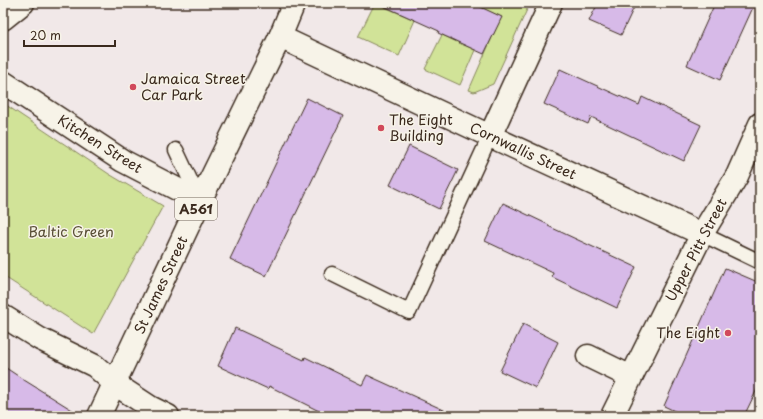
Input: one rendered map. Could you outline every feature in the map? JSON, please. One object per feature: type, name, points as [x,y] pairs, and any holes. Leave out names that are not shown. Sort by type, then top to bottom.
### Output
[{"type":"street","points":[[3,19],[23,3]]},
{"type":"street","name":"St James Street","points":[[99,416],[200,201],[280,37],[294,3]]},
{"type":"street","points":[[490,136],[551,3]]},
{"type":"street","name":"Cornwallis Street","points":[[280,37],[702,234]]},
{"type":"street","name":"Kitchen Street","points":[[3,82],[123,161],[200,201]]},
{"type":"street","name":"Upper Pitt Street","points":[[612,416],[702,234],[737,176],[760,124]]},
{"type":"street","points":[[3,316],[40,339],[95,366],[115,384],[150,407],[168,416]]},
{"type":"street","points":[[588,356],[632,377]]},
{"type":"lane","points":[[332,274],[409,312],[490,136]]},
{"type":"lane","points":[[176,150],[200,201]]},
{"type":"lane","points":[[702,234],[760,262]]},
{"type":"green space","points":[[375,3],[415,20],[399,56],[358,37]]},
{"type":"green space","points":[[472,3],[530,3],[493,84],[474,92],[469,90],[501,17]]},
{"type":"green space","points":[[442,35],[475,50],[460,85],[425,69]]},
{"type":"green space","name":"Baltic Green","points":[[3,103],[109,174],[163,206],[93,334],[3,276]]},
{"type":"building","points":[[377,3],[472,3],[502,17],[484,54],[438,33],[439,31]]},
{"type":"building","points":[[598,3],[636,3],[621,35],[589,21]]},
{"type":"building","points":[[715,3],[755,3],[720,80],[687,65]]},
{"type":"building","points":[[560,69],[639,105],[642,97],[701,125],[684,161],[591,117],[588,124],[544,104]]},
{"type":"building","points":[[307,98],[343,116],[266,276],[230,259]]},
{"type":"building","points":[[409,146],[458,170],[439,209],[390,185]]},
{"type":"building","points":[[503,203],[549,225],[548,226],[636,267],[617,308],[552,277],[553,273],[485,241]]},
{"type":"building","name":"The Eight","points":[[725,268],[760,283],[760,383],[744,416],[685,416],[664,406]]},
{"type":"building","points":[[523,324],[558,342],[536,388],[500,371]]},
{"type":"building","points":[[235,328],[304,360],[305,357],[362,385],[367,375],[457,416],[329,416],[269,386],[268,389],[218,366]]},
{"type":"building","points":[[3,366],[24,380],[82,416],[3,416]]},
{"type":"place","name":"Jamaica Street Car Park","points":[[133,87]]},
{"type":"place","name":"The Eight Building","points":[[381,128]]},
{"type":"place","name":"The Eight","points":[[728,333]]}]
